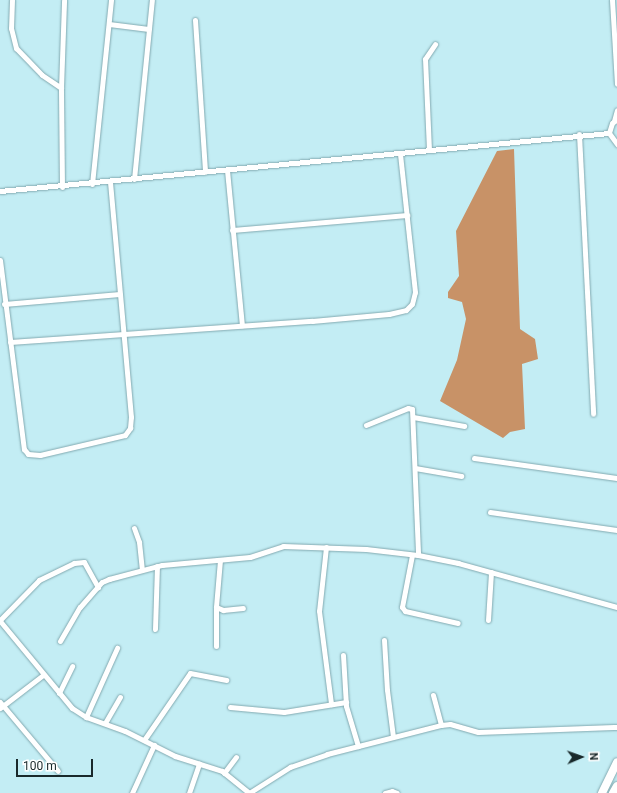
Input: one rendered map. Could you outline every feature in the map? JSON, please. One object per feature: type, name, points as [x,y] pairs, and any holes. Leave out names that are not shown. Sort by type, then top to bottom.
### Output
[{"type":"main road","points":[[602,793],[617,762]]},
{"type":"main road","points":[[614,793],[617,786]]},
{"type":"street","points":[[12,0],[11,28],[16,48],[42,75],[61,88]]},
{"type":"street","points":[[62,187],[61,88],[64,0]]},
{"type":"street","points":[[92,184],[111,0]]},
{"type":"street","points":[[134,179],[152,0]]},
{"type":"street","points":[[612,0],[617,84]]},
{"type":"street","points":[[195,20],[205,172]]},
{"type":"street","points":[[109,24],[149,29]]},
{"type":"street","points":[[429,150],[425,59],[435,44]]},
{"type":"street","points":[[609,133],[616,120],[617,110]]},
{"type":"street","points":[[0,191],[62,187],[400,154],[579,134],[609,133]]},
{"type":"street","points":[[609,133],[617,144]]},
{"type":"street","points":[[579,134],[593,414]]},
{"type":"street","points":[[10,342],[389,314],[406,310],[412,304],[415,292],[400,154]]},
{"type":"street","points":[[226,170],[242,325]]},
{"type":"street","points":[[0,260],[4,304],[24,449],[34,456],[125,435],[130,428],[131,417],[110,182]]},
{"type":"street","points":[[232,230],[407,215]]},
{"type":"street","points":[[4,304],[120,294]]},
{"type":"street","points":[[366,425],[408,408],[412,409],[414,417],[415,555],[402,607],[405,611],[458,622]]},
{"type":"street","points":[[414,417],[464,426]]},
{"type":"street","points":[[474,458],[617,478]]},
{"type":"street","points":[[415,468],[460,476]]},
{"type":"street","points":[[490,512],[617,530]]},
{"type":"street","points":[[134,528],[139,542],[142,570]]},
{"type":"street","points":[[60,641],[80,607],[98,587],[109,579],[157,566],[250,557],[283,546],[326,547],[415,555],[491,572],[617,607]]},
{"type":"street","points":[[326,547],[319,611],[330,704]]},
{"type":"street","points":[[216,646],[216,607],[220,560]]},
{"type":"street","points":[[98,587],[84,562],[74,563],[39,580],[0,621],[43,675],[72,708],[86,717],[105,723],[199,764],[224,773],[249,793],[290,767],[358,746],[450,724],[478,732],[617,727]]},
{"type":"street","points":[[155,629],[157,566]]},
{"type":"street","points":[[488,620],[491,572]]},
{"type":"street","points":[[216,607],[223,610],[243,608]]},
{"type":"street","points":[[384,640],[387,690],[393,737]]},
{"type":"street","points":[[86,717],[117,648]]},
{"type":"street","points":[[343,655],[346,702],[358,746]]},
{"type":"street","points":[[59,693],[72,666]]},
{"type":"street","points":[[144,740],[190,673],[226,680]]},
{"type":"street","points":[[43,675],[1,705],[58,771]]},
{"type":"street","points":[[432,694],[442,726]]},
{"type":"street","points":[[105,723],[120,697]]},
{"type":"street","points":[[230,707],[284,712],[346,702]]},
{"type":"street","points":[[132,793],[154,745]]},
{"type":"street","points":[[224,773],[236,757]]},
{"type":"street","points":[[190,793],[199,764]]},
{"type":"street","points":[[385,793],[392,791],[397,793]]},
{"type":"shaded area","points":[[514,149],[520,329],[535,339],[538,359],[522,364],[525,429],[510,432],[503,438],[440,401],[457,360],[466,319],[462,302],[448,298],[448,292],[459,276],[456,231],[497,151]]}]
